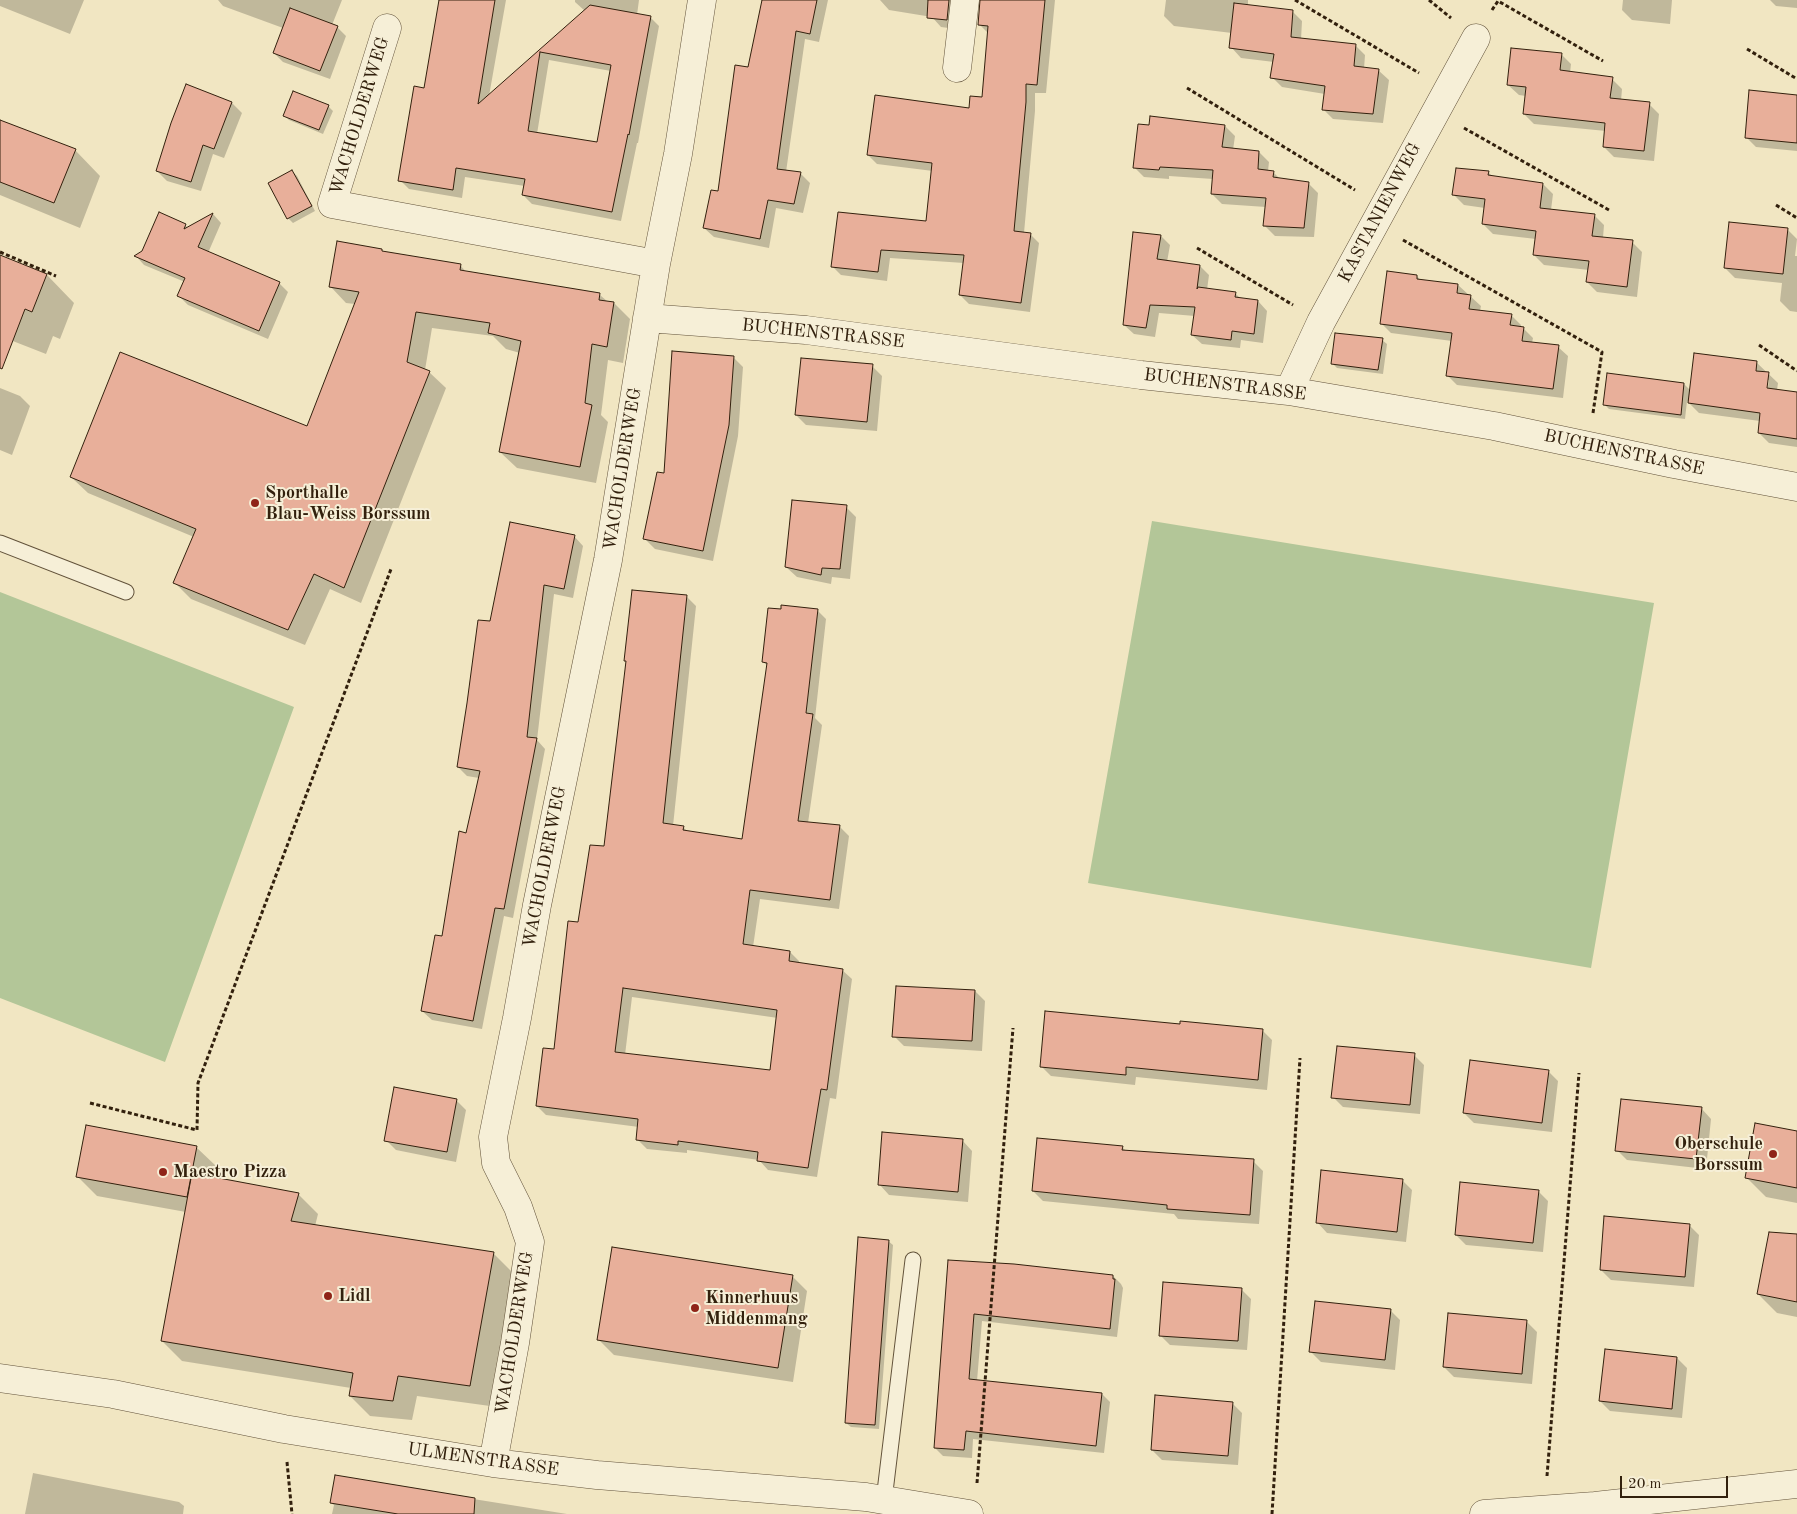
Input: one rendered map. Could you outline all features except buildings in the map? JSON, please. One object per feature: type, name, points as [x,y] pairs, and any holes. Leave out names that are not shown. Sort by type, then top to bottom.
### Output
[{"type":"street","name":"WACHOLDERWEG","points":[[492,1463],[515,1343],[530,1242],[518,1207],[496,1163],[493,1137],[539,896],[608,560],[656,264],[678,154],[702,0]]},
{"type":"street","points":[[957,68],[965,0]]},
{"type":"street","name":"WACHOLDERWEG","points":[[387,28],[332,204],[656,264]]},
{"type":"street","name":"KASTANIENWEG","points":[[1289,391],[1322,322],[1476,38]]},
{"type":"street","name":"BUCHENSTRASSE","points":[[647,318],[806,330],[1141,375],[1289,391],[1494,426],[1674,464],[1797,487]]},
{"type":"street","name":"ULMENSTRASSE","points":[[0,1378],[113,1394],[284,1429],[492,1463],[969,1514]]},
{"type":"street","points":[[1484,1514],[1595,1506],[1797,1484]]},
{"type":"lane","points":[[0,543],[126,592]]},
{"type":"lane","points":[[871,1504],[913,1260]]},
{"type":"path","points":[[1295,0],[1441,101],[1609,210]]},
{"type":"path","points":[[1476,38],[1498,1],[1603,61]]},
{"type":"path","points":[[1746,49],[1797,79]]},
{"type":"path","points":[[1188,88],[1379,216],[1602,352],[1588,446]]},
{"type":"path","points":[[1776,205],[1797,218]]},
{"type":"path","points":[[1197,248],[1322,322]]},
{"type":"path","points":[[0,252],[56,276]]},
{"type":"path","points":[[1759,345],[1797,371]]},
{"type":"path","points":[[90,1103],[197,1130],[198,1083],[392,569]]},
{"type":"path","points":[[976,1484],[1013,1028]]},
{"type":"path","points":[[1272,1514],[1300,1058]]},
{"type":"path","points":[[1532,1512],[1579,1073]]},
{"type":"path","points":[[284,1429],[292,1514]]},
{"type":"green space","points":[[1152,521],[1654,603],[1591,968],[1088,883]]},
{"type":"green space","points":[[0,592],[294,707],[165,1062],[0,998]]},
{"type":"place","name":"Sporthalle Blau-Weiss Borssum","points":[[255,503]]},
{"type":"place","name":"Oberschule Borssum","points":[[1773,1154]]},
{"type":"place","name":"Maestro Pizza","points":[[163,1172]]},
{"type":"place","name":"Lidl","points":[[328,1296]]},
{"type":"place","name":"Kinnerhuus Middenmang","points":[[695,1308]]}]
